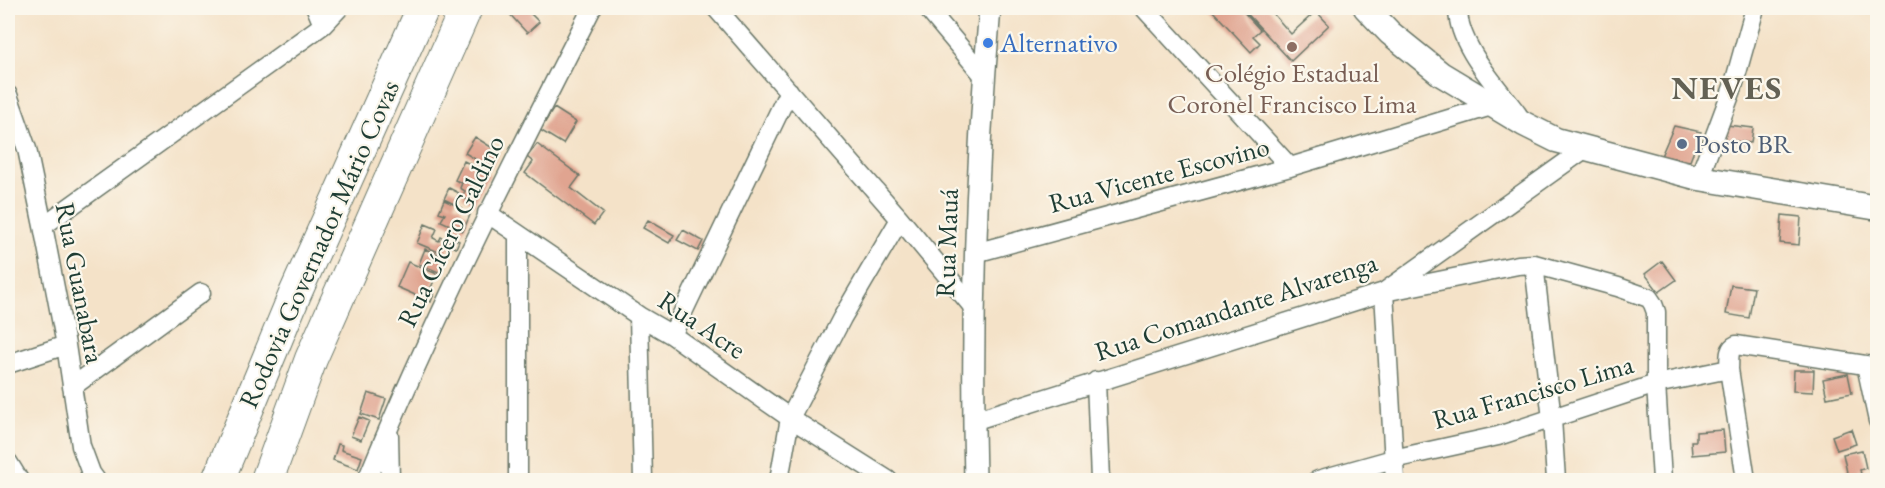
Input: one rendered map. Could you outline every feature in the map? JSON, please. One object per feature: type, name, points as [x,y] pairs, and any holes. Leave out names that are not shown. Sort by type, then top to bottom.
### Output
[{"type":"highway","name":"Rodovia Governador Mário Covas","points":[[218,480],[295,294],[423,8]]},
{"type":"highway","name":"Rodovia Governador Mário Covas","points":[[267,480],[311,359],[466,8]]},
{"type":"main road","points":[[1366,8],[1390,33],[1441,74],[1556,141],[1699,178],[1878,208]]},
{"type":"street","points":[[316,8],[322,25]]},
{"type":"street","points":[[43,226],[322,25],[339,8]]},
{"type":"street","name":"Rua Cícero Galdino","points":[[367,480],[388,427],[487,213],[592,8]]},
{"type":"street","points":[[716,8],[900,219],[973,307]]},
{"type":"street","points":[[927,8],[984,76]]},
{"type":"street","name":"Rua Mauá","points":[[975,480],[973,307],[984,76],[990,8]]},
{"type":"street","points":[[1144,8],[1290,167]]},
{"type":"street","points":[[1458,8],[1457,17],[1471,51],[1524,124]]},
{"type":"street","points":[[1699,178],[1733,87],[1755,8]]},
{"type":"street","points":[[672,335],[789,91]]},
{"type":"street","name":"Rua Guanabara","points":[[8,95],[27,149],[66,345],[81,446],[96,480]]},
{"type":"street","name":"Rua Vicente Escovino","points":[[975,253],[1290,167],[1495,105]]},
{"type":"street","name":"Rua Comandante Alvarenga","points":[[973,421],[1384,292],[1586,148]]},
{"type":"street","name":"Rua Acre","points":[[487,213],[639,316],[672,335],[790,418],[888,480]]},
{"type":"street","points":[[779,480],[790,418],[842,318],[900,219]]},
{"type":"street","points":[[518,236],[518,480]]},
{"type":"street","points":[[1534,264],[1552,419],[1556,480]]},
{"type":"street","points":[[1395,480],[1384,292],[1518,265],[1534,264],[1618,287],[1649,298],[1653,304],[1656,312],[1656,384],[1662,480]]},
{"type":"street","points":[[72,387],[201,293]]},
{"type":"street","points":[[639,316],[643,480]]},
{"type":"street","points":[[8,364],[66,345]]},
{"type":"street","points":[[1746,480],[1729,369],[1730,351],[1736,345],[1872,366],[1878,421]]},
{"type":"street","name":"Rua Francisco Lima","points":[[1318,480],[1393,459],[1498,436],[1656,384],[1729,369]]},
{"type":"street","points":[[1096,381],[1100,480]]},
{"type":"street","points":[[388,427],[390,480]]},
{"type":"street","points":[[8,462],[19,480]]},
{"type":"building","points":[[538,8],[531,14],[539,22],[527,33],[505,9]]},
{"type":"building","name":"Colégio Estadual Coronel Francisco Lima","points":[[1210,8],[1240,8],[1260,30],[1253,36],[1260,43],[1251,52]]},
{"type":"building","name":"Colégio Estadual Coronel Francisco Lima","points":[[1242,8],[1268,8],[1291,34],[1316,11],[1329,25],[1291,61]]},
{"type":"building","points":[[554,108],[576,122],[563,144],[540,130]]},
{"type":"building","points":[[1726,125],[1753,128],[1751,143],[1724,140]]},
{"type":"building","name":"Posto BR","points":[[1674,126],[1701,132],[1690,161],[1661,156]]},
{"type":"building","points":[[475,137],[499,152],[490,168],[465,153]]},
{"type":"building","points":[[537,144],[580,176],[571,188],[603,213],[594,225],[525,173],[533,162],[527,157]]},
{"type":"building","points":[[464,161],[490,174],[474,205],[462,197],[465,191],[460,188],[462,183],[455,180]]},
{"type":"building","points":[[449,188],[459,193],[454,204],[444,199]]},
{"type":"building","points":[[444,200],[462,208],[460,211],[470,215],[463,231],[441,221],[445,214],[439,212]]},
{"type":"building","points":[[1782,215],[1801,217],[1799,245],[1780,243]]},
{"type":"building","points":[[648,220],[674,235],[669,243],[643,228]]},
{"type":"building","points":[[425,224],[437,229],[433,238],[439,241],[441,237],[451,242],[452,238],[459,241],[456,248],[450,246],[446,255],[417,243]]},
{"type":"building","points":[[683,230],[703,241],[698,251],[677,240]]},
{"type":"building","points":[[425,249],[447,258],[441,273],[419,264]]},
{"type":"building","points":[[1662,261],[1676,280],[1659,292],[1645,274]]},
{"type":"building","points":[[408,262],[437,274],[429,292],[434,294],[431,302],[397,287]]},
{"type":"building","points":[[1731,285],[1754,288],[1749,318],[1726,314]]},
{"type":"building","points":[[1794,370],[1814,370],[1813,392],[1793,391]]},
{"type":"building","points":[[1848,374],[1852,393],[1827,398],[1823,379]]},
{"type":"building","points":[[368,393],[386,399],[379,420],[361,414]]},
{"type":"building","points":[[359,417],[369,421],[361,440],[351,436]]},
{"type":"building","points":[[1851,429],[1856,444],[1837,450],[1832,436]]},
{"type":"building","points":[[1723,430],[1725,452],[1692,455],[1691,441],[1696,441],[1696,432]]},
{"type":"building","points":[[338,444],[342,445],[341,450],[362,457],[358,469],[333,460]]},
{"type":"building","points":[[1862,450],[1866,468],[1860,470],[1861,474],[1848,477],[1843,454]]},
{"type":"place","name":"Alternativo","points":[[988,43]]},
{"type":"place","name":"Colégio Estadual Coronel Francisco Lima","points":[[1292,47]]},
{"type":"place","name":"Posto BR","points":[[1682,144]]},
{"type":"district","name":"NEVES","points":[[1727,87]]}]
